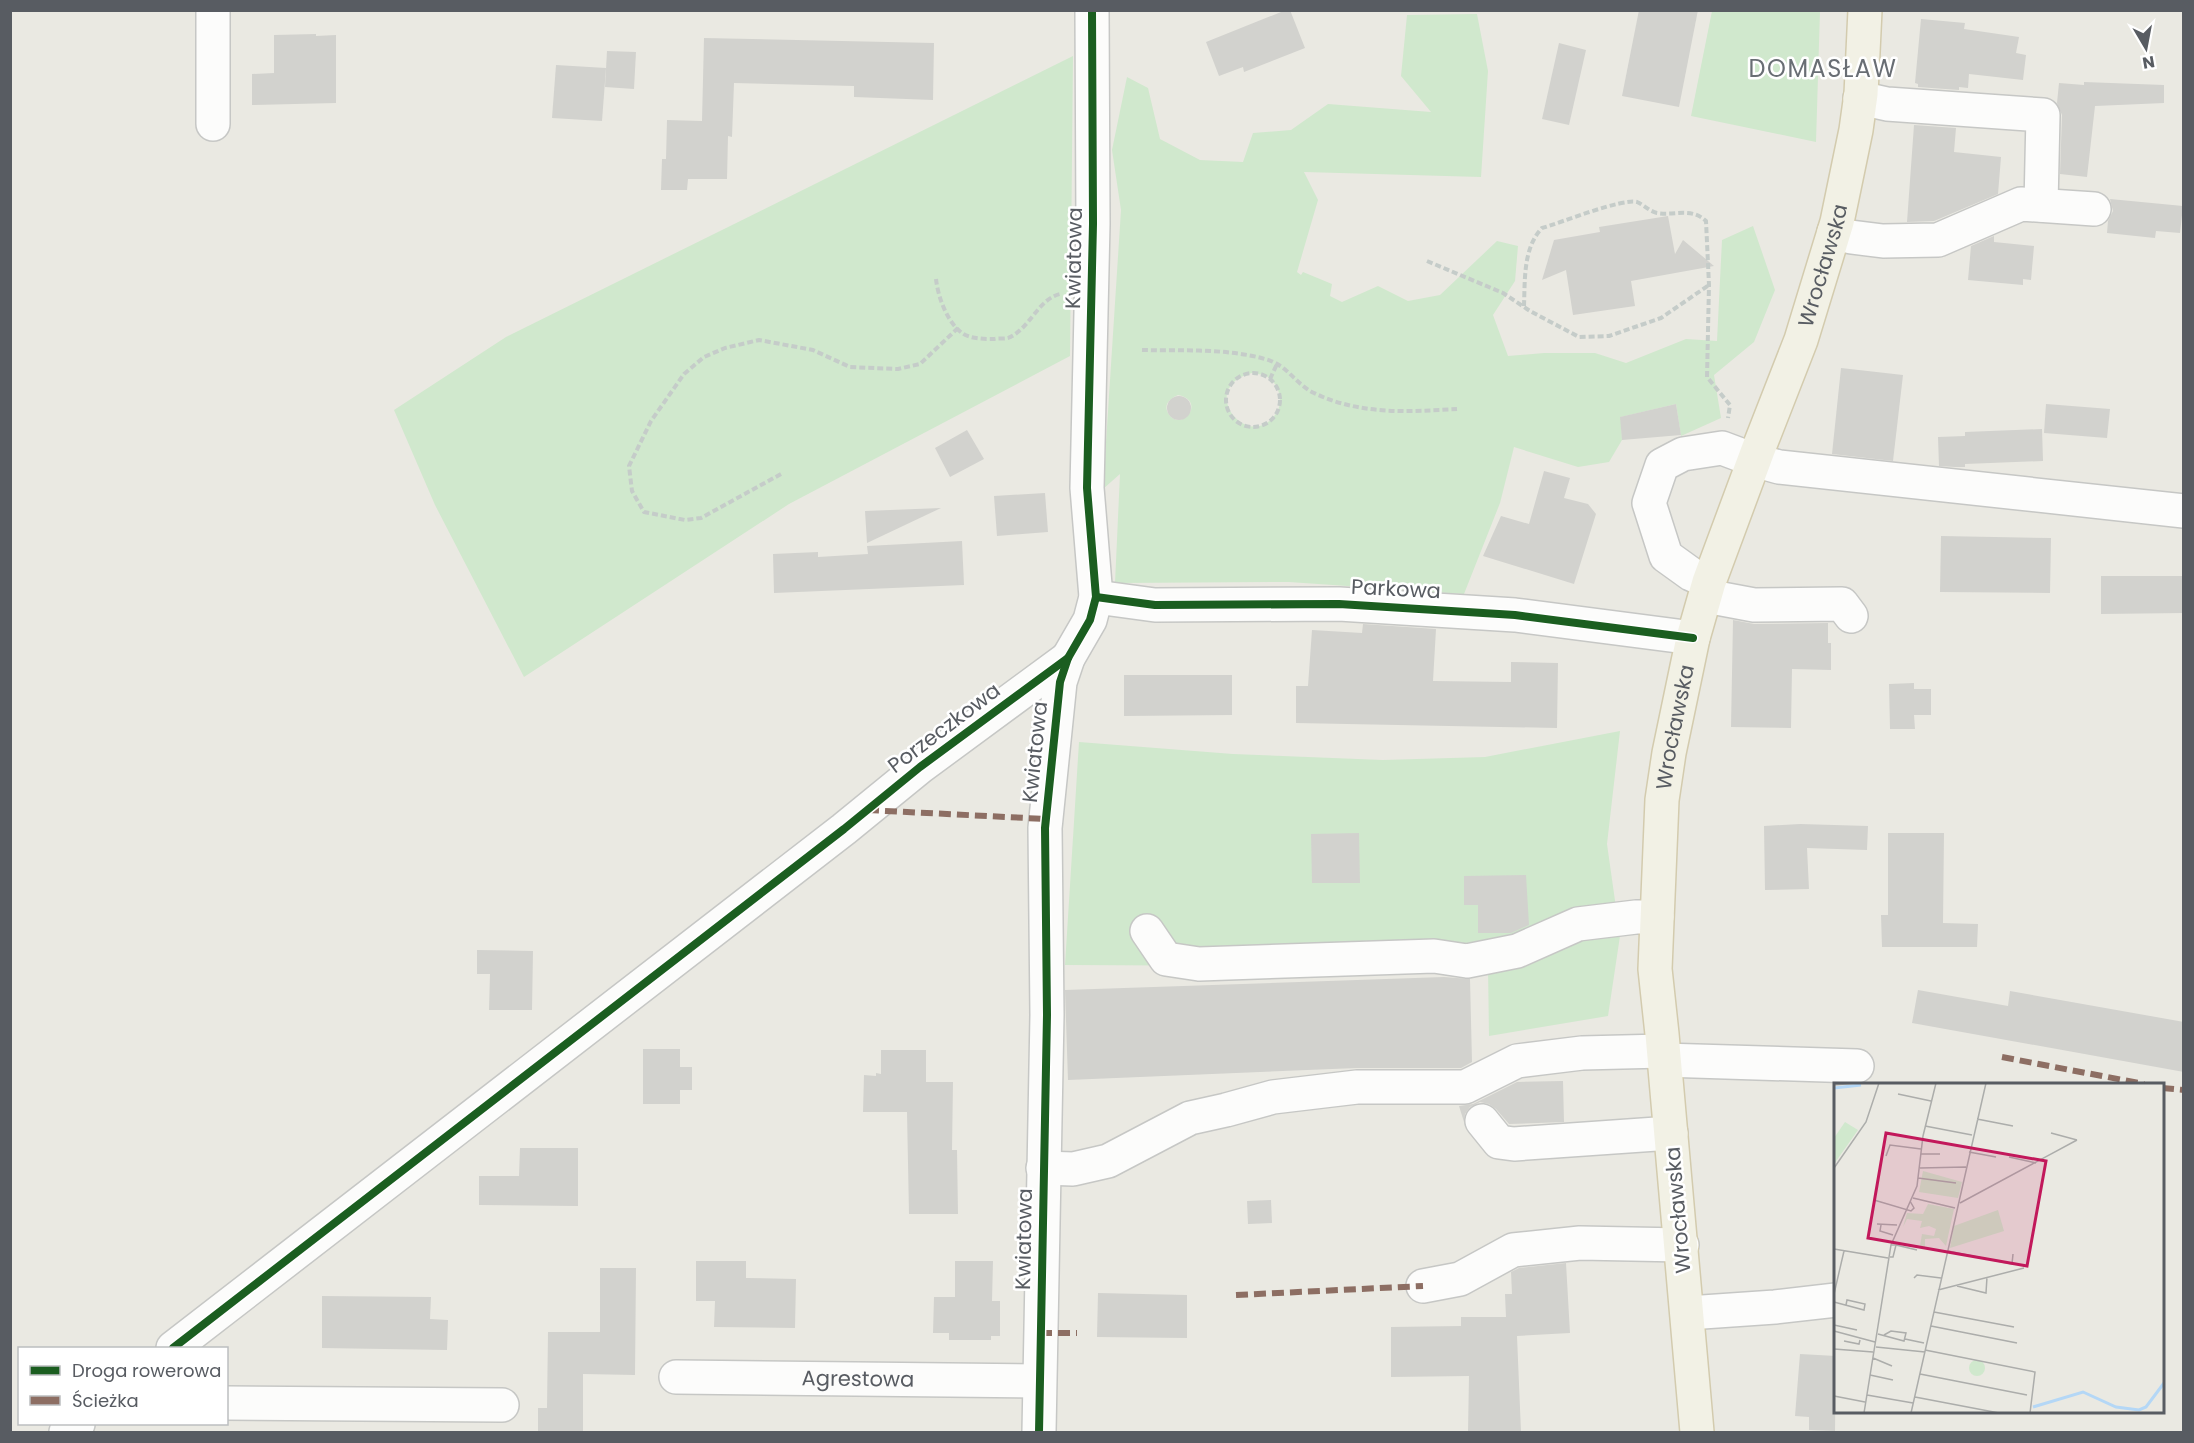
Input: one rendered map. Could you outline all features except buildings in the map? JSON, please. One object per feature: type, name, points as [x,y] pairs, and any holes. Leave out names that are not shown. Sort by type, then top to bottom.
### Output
[{"type":"main road","name":"Wrocławska","points":[[1697,1432],[1682,1245],[1655,969],[1662,800],[1693,638],[1754,460],[1801,340],[1834,232],[1856,130],[1865,10]]},
{"type":"street","points":[[213,10],[213,124]]},
{"type":"street","name":"Kwiatowa","points":[[1039,1432],[1047,1015],[1045,828],[1060,682],[1068,658],[1090,620],[1096,597],[1087,488],[1091,295],[1092,10]]},
{"type":"street","points":[[1860,98],[1887,104],[2043,115],[2041,205]]},
{"type":"street","points":[[1834,232],[1851,237],[1882,240],[1938,240],[2021,204],[2094,209]]},
{"type":"street","points":[[1851,616],[1842,604],[1754,605],[1708,589],[1666,556],[1649,503],[1662,465],[1683,454],[1722,448],[1779,467],[2184,512]]},
{"type":"street","name":"Parkowa","points":[[1096,597],[1155,605],[1339,604],[1515,615],[1693,638]]},
{"type":"street","name":"Porzeczkowa","points":[[174,1347],[844,829],[920,767],[1068,658]]},
{"type":"street","points":[[1147,931],[1166,959],[1199,964],[1434,956],[1467,961],[1517,951],[1578,924],[1635,917],[1657,918]]},
{"type":"street","points":[[1043,1168],[1073,1169],[1108,1161],[1190,1118],[1273,1097],[1357,1088],[1465,1087],[1517,1061],[1582,1053],[1663,1055],[1857,1066]]},
{"type":"street","points":[[1482,1121],[1499,1142],[1514,1144],[1671,1134]]},
{"type":"street","points":[[1423,1286],[1460,1279],[1514,1250],[1580,1243],[1682,1245]]},
{"type":"street","points":[[1688,1313],[1834,1300]]},
{"type":"street","name":"Agrestowa","points":[[676,1377],[1039,1381]]},
{"type":"street","points":[[228,1403],[502,1405]]},
{"type":"path","points":[[1524,306],[1528,257],[1536,235],[1542,228],[1622,202],[1636,202],[1659,213],[1688,212],[1701,216],[1706,221],[1709,285],[1707,377],[1730,405],[1722,448]]},
{"type":"path","points":[[1427,261],[1503,293],[1579,337],[1609,336],[1661,318],[1709,285]]},
{"type":"path","points":[[936,279],[938,291],[950,319],[963,334],[982,339],[1007,338],[1029,322],[1051,296],[1091,295]]},
{"type":"path","points":[[781,474],[701,518],[685,520],[644,512],[632,491],[629,466],[651,421],[684,374],[704,357],[725,348],[759,340],[813,350],[850,367],[898,369],[920,364],[958,328]]},
{"type":"path","points":[[1142,350],[1238,354],[1268,360],[1285,368],[1311,392],[1349,407],[1396,413],[1458,409]]},
{"type":"path","points":[[1270,379],[1277,364]]},
{"type":"path","points":[[1252,373],[1265,375],[1270,379],[1275,383],[1280,396],[1279,408],[1272,419],[1261,426],[1248,426],[1236,421],[1228,410],[1226,398],[1230,385],[1240,376],[1252,373]]},
{"type":"green space","points":[[1712,11],[1820,11],[1816,142],[1691,116]]},
{"type":"green space","points":[[1477,14],[1488,71],[1481,177],[1304,172],[1318,200],[1297,272],[1301,275],[1303,272],[1332,284],[1330,296],[1342,302],[1378,286],[1408,301],[1440,295],[1497,241],[1518,246],[1515,281],[1493,315],[1508,356],[1595,353],[1626,363],[1686,339],[1717,341],[1722,240],[1753,226],[1775,290],[1754,342],[1714,375],[1721,418],[1681,436],[1676,404],[1621,417],[1622,440],[1609,462],[1578,467],[1514,447],[1500,503],[1464,594],[1289,582],[1115,583],[1120,474],[1103,489],[1121,210],[1112,150],[1127,77],[1148,88],[1160,139],[1200,160],[1243,162],[1253,133],[1291,130],[1328,104],[1431,112],[1401,76],[1407,15]],"holes":[[[1252,373],[1266,376],[1274,382],[1280,397],[1277,412],[1266,424],[1254,427],[1242,423],[1233,415],[1227,404],[1228,392],[1235,381]],[[1178,395],[1187,398],[1191,403],[1189,414],[1179,420],[1173,419],[1166,407],[1170,400]]]},
{"type":"green space","points":[[1073,56],[1070,356],[789,504],[524,677],[435,505],[394,410],[506,337]]},
{"type":"green space","points":[[1620,731],[1607,844],[1620,936],[1608,1016],[1489,1036],[1488,967],[1065,965],[1079,742],[1233,754],[1383,760],[1485,757]]},
{"type":"marked path","points":[[867,810],[1046,819]]},
{"type":"marked path","points":[[2002,1057],[2139,1083]]},
{"type":"marked path","points":[[2164,1088],[2184,1090]]},
{"type":"marked path","points":[[1236,1295],[1423,1286]]},
{"type":"marked path","points":[[1040,1333],[1077,1333]]},
{"type":"cycle path","points":[[1039,1432],[1047,1015],[1045,828],[1060,682],[1068,658],[1090,620],[1096,597],[1087,488],[1093,224],[1092,10]]},
{"type":"cycle path","points":[[1096,597],[1155,605],[1339,604],[1515,615],[1693,638]]},
{"type":"cycle path","points":[[174,1347],[844,829],[920,767],[1068,658]]},
{"type":"district","name":"DOMASŁAW","points":[[1823,69]]}]
